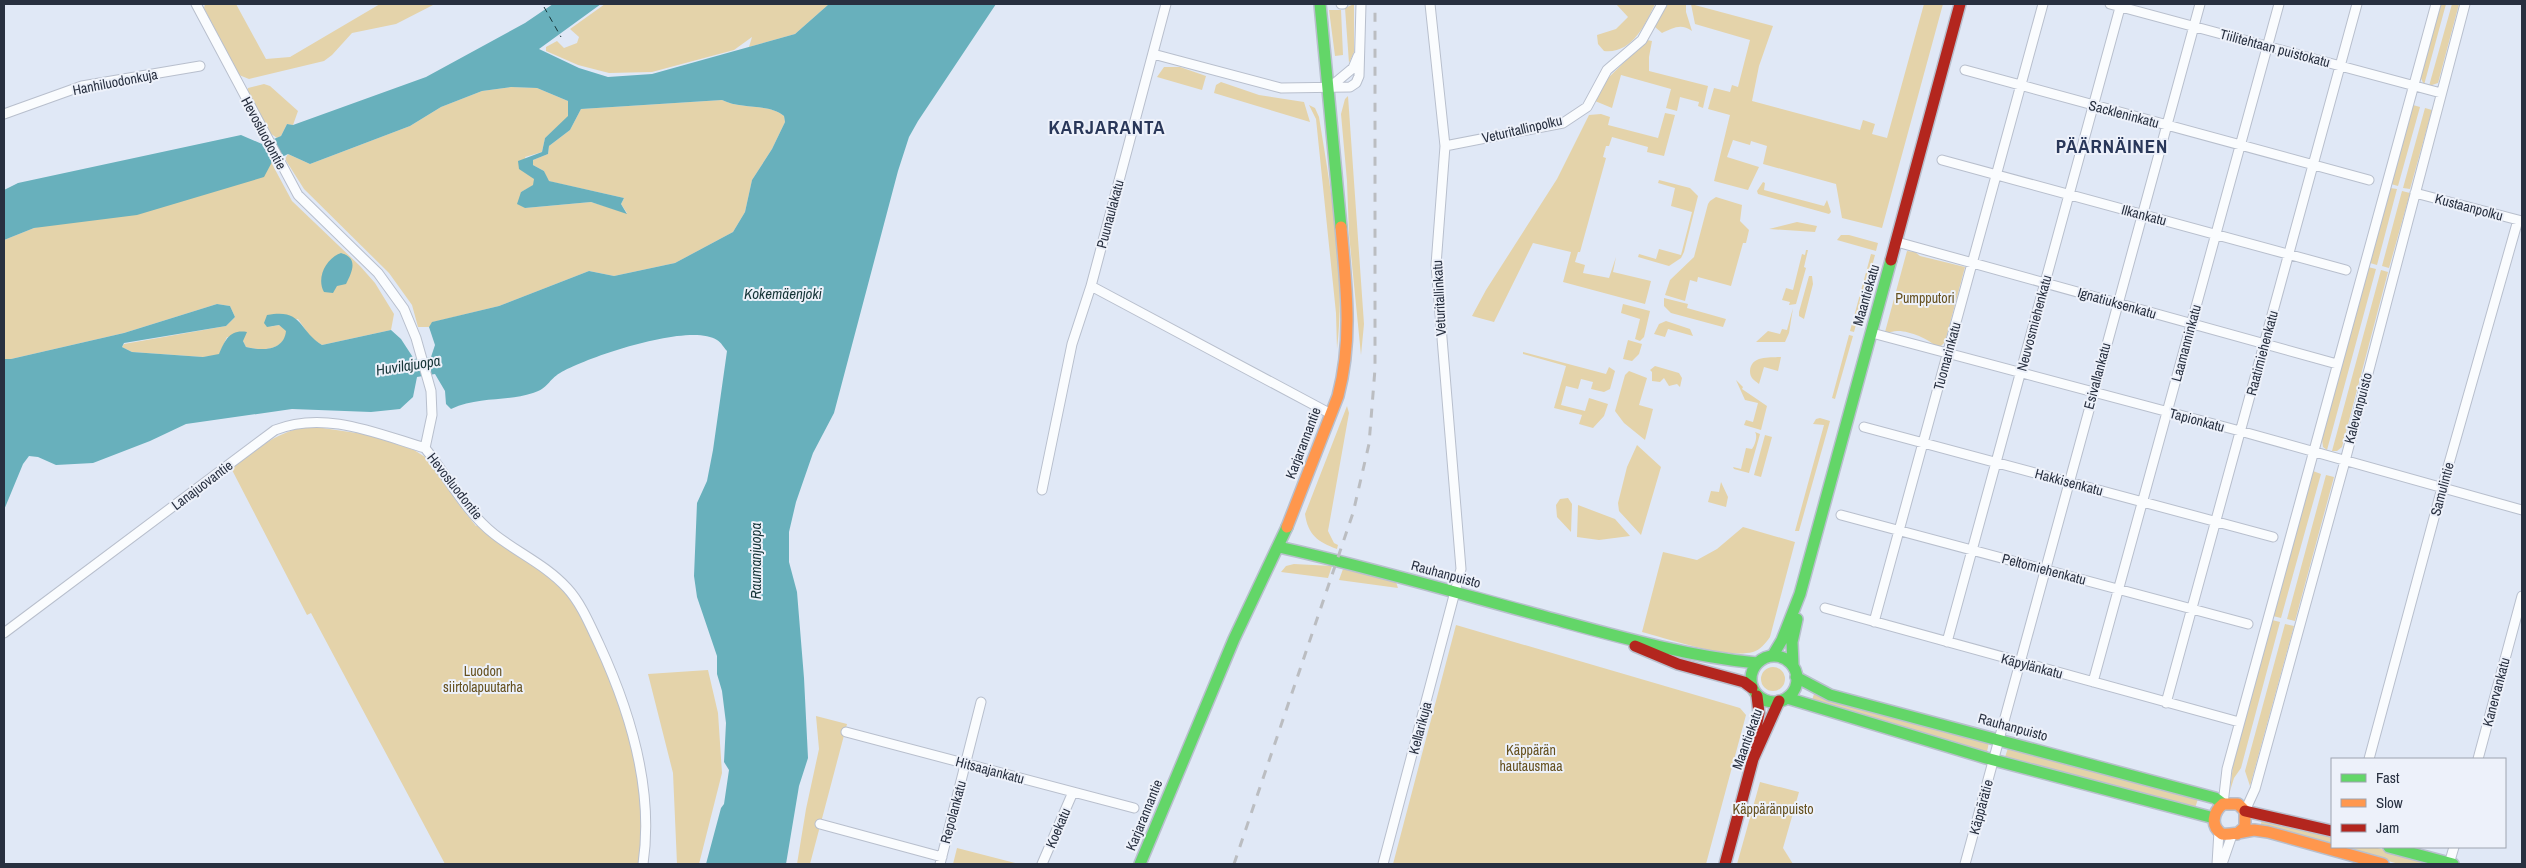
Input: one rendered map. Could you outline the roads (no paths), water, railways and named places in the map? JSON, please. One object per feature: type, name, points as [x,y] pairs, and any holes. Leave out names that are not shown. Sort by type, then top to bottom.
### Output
[{"type":"main road","name":"Karjarannantie","points":[[1140,864],[1234,639],[1279,547],[1331,414],[1345,372],[1349,342],[1348,306],[1320,4]]},
{"type":"main road","name":"Maantiekatu","points":[[1773,655],[1782,640],[1800,594],[1960,4]]},
{"type":"main road","name":"Rauhanpuisto","points":[[1279,547],[1338,560],[1712,659],[1757,663]]},
{"type":"main road","name":"Maantiekatu","points":[[1795,672],[1792,642],[1800,594]]},
{"type":"main road","name":"Rauhanpuisto","points":[[1605,632],[1660,657],[1744,682],[1755,692]]},
{"type":"main road","points":[[1773,655],[1787,660],[1795,672],[1793,692],[1783,699],[1767,700],[1755,692],[1752,671],[1757,663],[1773,655]]},
{"type":"main road","name":"Rauhanpuisto","points":[[1795,672],[1830,695],[2214,818]]},
{"type":"main road","name":"Maantiekatu","points":[[1746,788],[1759,713],[1755,692]]},
{"type":"main road","name":"Maantiekatu","points":[[1725,864],[1746,788],[1769,716],[1783,699]]},
{"type":"main road","name":"Rauhanpuisto","points":[[1783,699],[1809,703],[1845,717],[2215,798],[2222,804]]},
{"type":"main road","points":[[2331,831],[2285,818],[2245,811],[2233,802],[2222,804],[2216,809],[2214,818],[2219,831],[2235,835],[2249,830],[2263,831],[2331,847]]},
{"type":"main road","points":[[2235,835],[2245,827],[2247,816],[2245,811]]},
{"type":"main road","points":[[2393,848],[2450,864]]},
{"type":"main road","points":[[2345,850],[2383,864]]},
{"type":"street","name":"Hevosluodontie","points":[[196,4],[298,195],[378,273],[404,309],[416,338],[431,391],[432,415],[425,448],[465,503],[493,533],[546,568],[568,590],[590,624],[619,690],[632,733],[646,819],[643,864]]},
{"type":"street","name":"Puunaulakatu","points":[[1042,490],[1072,344],[1091,286],[1166,4]]},
{"type":"street","points":[[1153,54],[1268,85],[1294,89],[1350,87],[1356,83],[1359,76],[1361,4]]},
{"type":"street","name":"Veturitallinkatu","points":[[1430,4],[1445,146],[1436,265],[1461,550],[1461,569],[1456,592]]},
{"type":"street","name":"Veturitallinpolku","points":[[1445,146],[1563,123],[1587,107],[1607,70],[1642,40],[1662,4]]},
{"type":"street","name":"Tuomarinkatu","points":[[1874,622],[2043,4]]},
{"type":"street","name":"Tiilitehtaan puistokatu","points":[[2110,4],[2121,5],[2194,27],[2441,92]]},
{"type":"street","name":"Esivallankatu","points":[[1997,750],[2200,4]]},
{"type":"street","name":"Laamanninkatu","points":[[2093,682],[2279,4]]},
{"type":"street","name":"Raatimiehenkatu","points":[[2166,703],[2357,4]]},
{"type":"street","points":[[2222,804],[2226,769],[2436,4]]},
{"type":"street","name":"Kalevanpuisto","points":[[2245,811],[2255,790],[2465,4]]},
{"type":"street","name":"Neuvosmiehenkatu","points":[[1947,642],[2121,5]]},
{"type":"street","name":"Hanhiluodonkuja","points":[[4,114],[82,86],[200,66]]},
{"type":"street","name":"Sackleninkatu","points":[[1964,70],[2369,180]]},
{"type":"street","name":"Ilkankatu","points":[[1942,160],[2346,270]]},
{"type":"street","name":"Kustaanpolku","points":[[2415,193],[2520,221]]},
{"type":"street","name":"Samulintie","points":[[2369,758],[2442,488],[2520,221]]},
{"type":"street","name":"Ignatiuksenkatu","points":[[1897,242],[2337,364]]},
{"type":"street","points":[[1091,286],[1331,414]]},
{"type":"street","name":"Tapionkatu","points":[[1872,333],[2240,431],[2522,510]]},
{"type":"street","name":"Lanajuovantie","points":[[4,633],[276,430],[291,424],[307,422],[337,423],[425,448]]},
{"type":"street","name":"Hakkisenkatu","points":[[1864,427],[2273,537]]},
{"type":"street","name":"Peltomiehenkatu","points":[[1841,515],[2248,624]]},
{"type":"street","name":"Kellarikuja","points":[[1383,864],[1456,592]]},
{"type":"street","name":"Kanervankatu","points":[[2478,758],[2522,596]]},
{"type":"street","name":"Käpylänkatu","points":[[1826,608],[2239,722]]},
{"type":"street","name":"Repolankatu","points":[[941,860],[981,702]]},
{"type":"street","name":"Hitsaajankatu","points":[[846,732],[1134,808]]},
{"type":"street","name":"Käppärätie","points":[[1966,864],[1997,750]]},
{"type":"street","name":"Koekatu","points":[[1042,864],[1073,792]]},
{"type":"street","points":[[820,824],[941,860]]},
{"type":"street","points":[[2217,864],[2219,831]]},
{"type":"street","points":[[2222,864],[2235,835]]},
{"type":"street","points":[[2450,864],[2454,848]]},
{"type":"water","name":"Kokemäenjoki","points":[[553,4],[601,4],[539,49],[579,68],[608,77],[652,74],[795,34],[829,4],[996,4],[909,137],[898,171],[834,413],[813,453],[796,502],[789,532],[789,562],[797,592],[808,758],[799,786],[786,864],[706,864],[721,808],[724,804],[729,770],[724,762],[726,723],[722,691],[717,674],[717,656],[697,597],[694,576],[697,503],[707,481],[727,351],[717,340],[704,336],[685,335],[638,344],[573,366],[553,378],[542,389],[533,393],[523,396],[472,402],[451,409],[446,404],[445,391],[435,374],[417,377],[413,397],[400,409],[371,412],[292,409],[186,424],[150,441],[93,463],[56,465],[38,457],[29,456],[23,464],[4,510],[4,359],[124,333],[217,304],[230,306],[235,317],[226,326],[124,343],[122,347],[132,352],[203,357],[219,354],[232,334],[247,332],[243,341],[246,347],[271,348],[281,342],[286,331],[279,325],[267,327],[264,323],[267,315],[279,314],[294,317],[322,345],[391,330],[401,339],[414,359],[431,357],[435,345],[429,327],[432,322],[499,306],[589,271],[614,276],[675,263],[733,232],[745,212],[752,180],[772,149],[785,122],[784,116],[778,112],[771,109],[738,105],[722,100],[581,109],[570,130],[549,146],[548,154],[533,160],[533,165],[544,171],[549,181],[624,198],[621,204],[627,214],[591,202],[525,208],[517,204],[521,192],[533,185],[534,179],[519,169],[518,161],[542,152],[545,138],[568,116],[568,101],[537,88],[511,87],[482,91],[441,107],[410,126],[310,164],[288,154],[272,162],[264,177],[137,215],[34,228],[4,240],[4,190],[18,183],[241,135],[262,144],[281,136],[287,124],[293,125],[426,77],[525,23]]},
{"type":"water","points":[[341,253],[347,255],[352,262],[350,275],[346,284],[337,286],[333,293],[324,292],[321,281],[324,269],[331,259]]},
{"type":"railway","points":[[1234,864],[1353,513],[1369,444],[1375,369],[1375,4]]},
{"type":"district","name":"KARJARANTA","points":[[1107,127]]},
{"type":"district","name":"PÄÄRNÄINEN","points":[[2112,146]]},
{"type":"park label","name":"Pumpputori","points":[[1925,298]]},
{"type":"park label","name":"Luodon siirtolapuutarha","points":[[483,680]]},
{"type":"park label","name":"Käppärän hautausmaa","points":[[1531,758]]},
{"type":"park label","name":"Käppäränpuisto","points":[[1773,809]]},
{"type":"water label","name":"Huvilajuopa","points":[[408,365]]},
{"type":"water label","name":"Raumanjuopa","points":[[755,561]]}]
